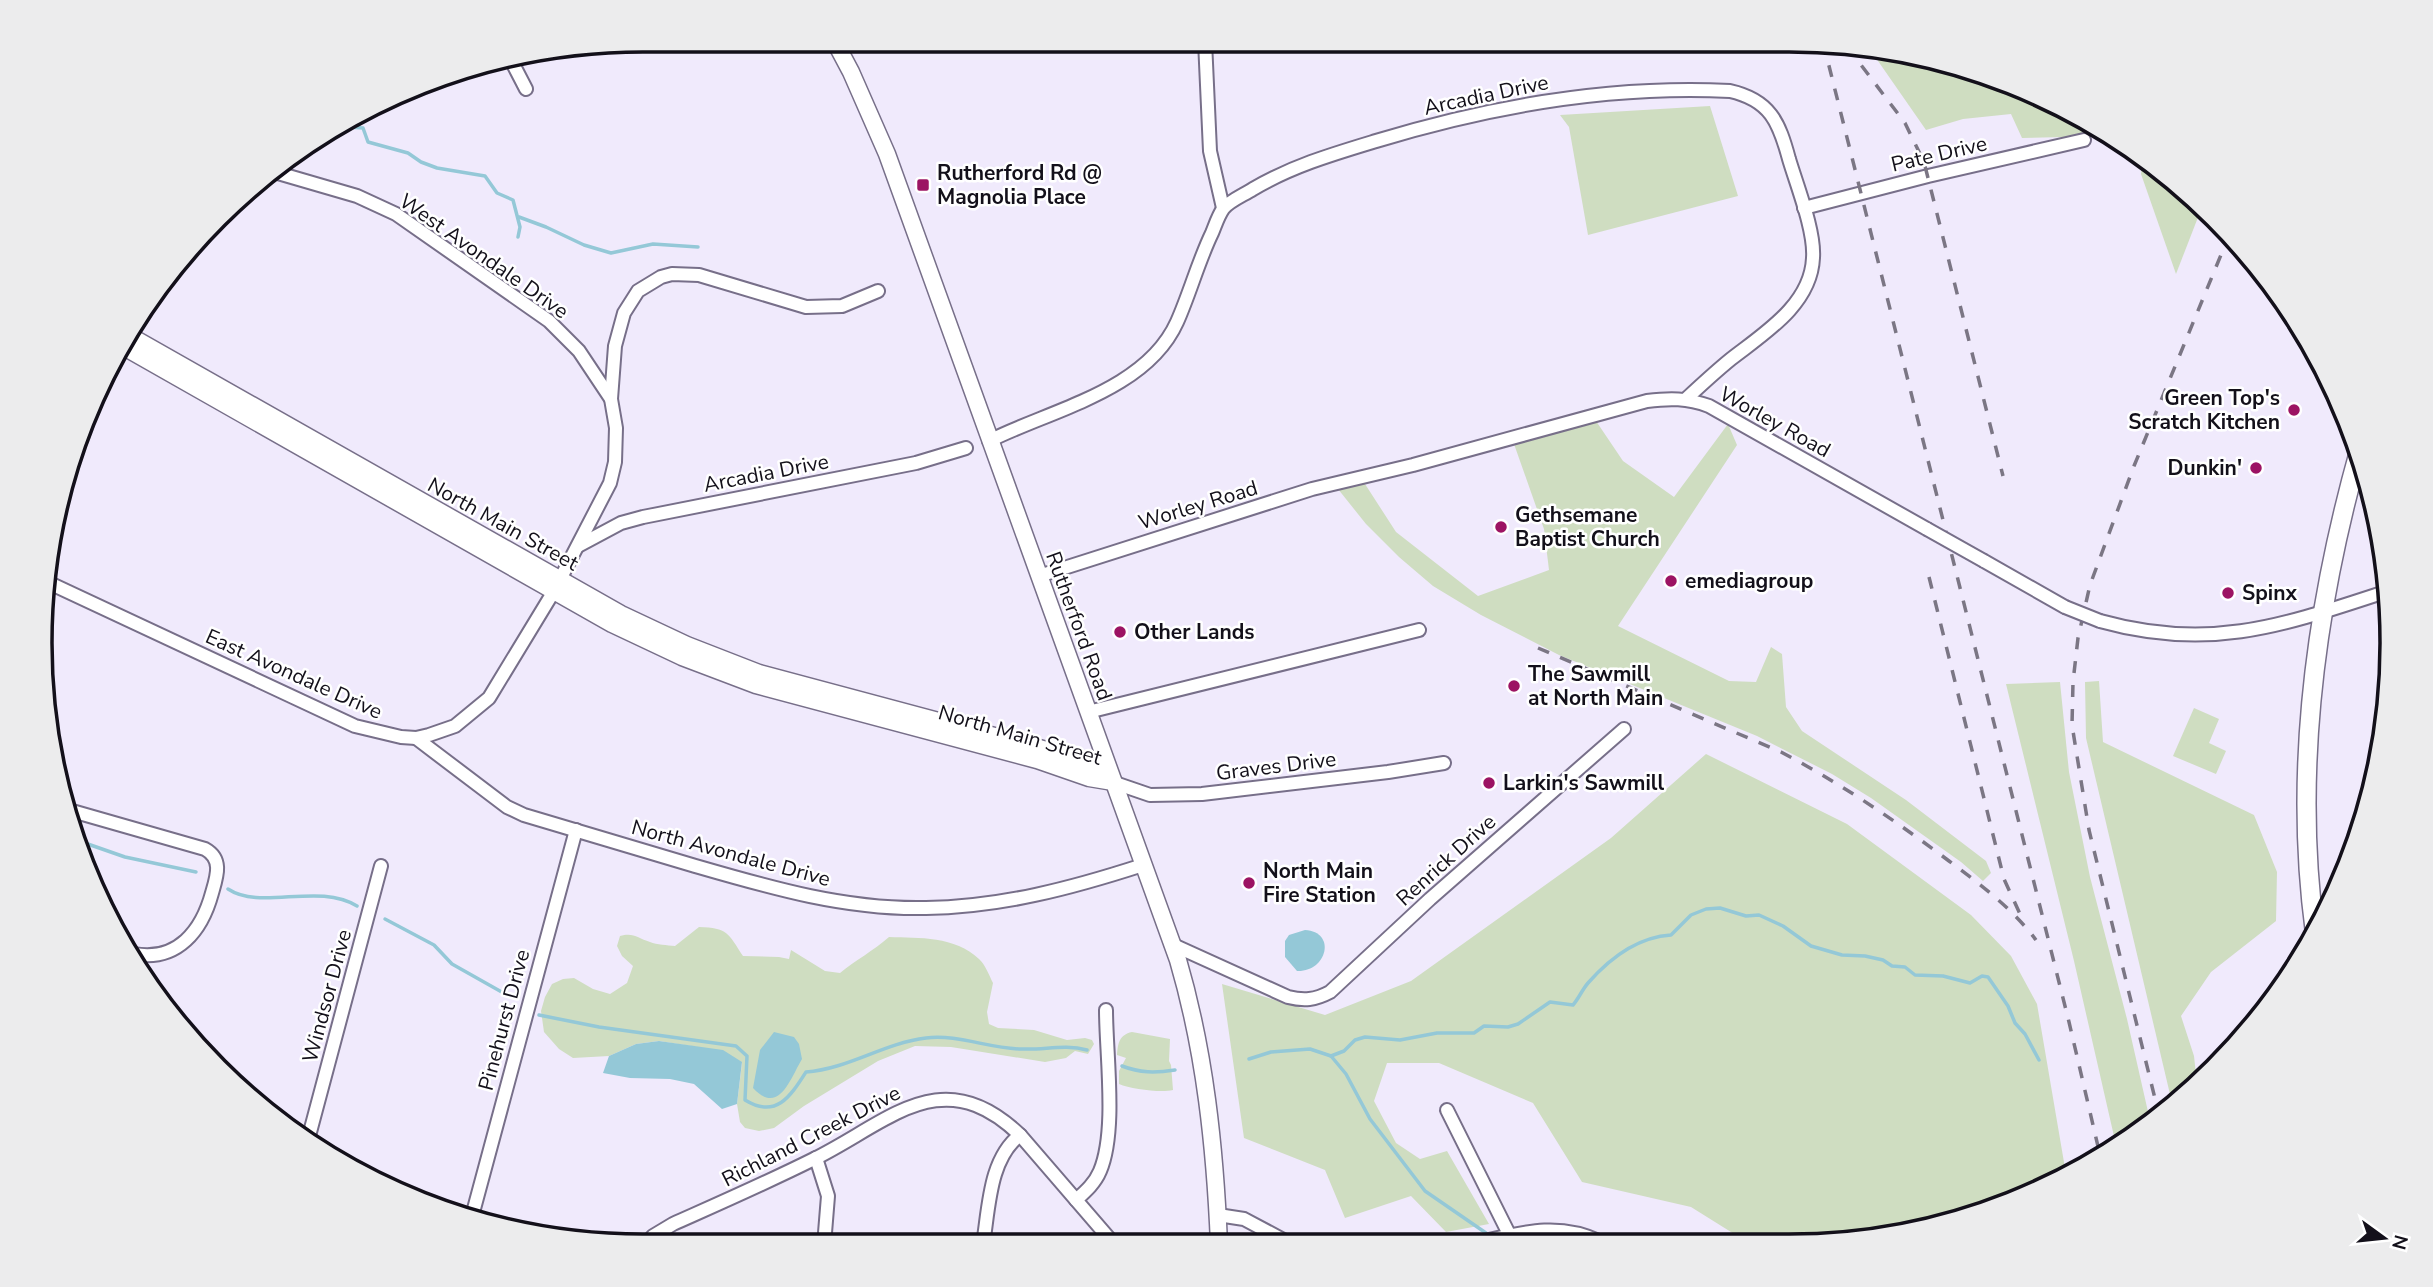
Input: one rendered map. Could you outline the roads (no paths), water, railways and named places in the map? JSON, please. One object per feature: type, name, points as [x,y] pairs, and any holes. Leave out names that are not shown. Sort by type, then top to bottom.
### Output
[{"type":"main road","points":[[2314,916],[2308,829],[2308,768],[2315,668],[2339,522],[2354,470]]},
{"type":"street","name":"Rutherford Road","points":[[840,52],[887,153],[1115,783],[1186,988],[1202,1067],[1214,1151],[1219,1234]]},
{"type":"street","points":[[989,441],[1083,402],[1121,380],[1147,361],[1168,338],[1176,324],[1223,208],[1210,151],[1206,52]]},
{"type":"street","points":[[515,67],[526,89]]},
{"type":"street","name":"Arcadia Drive","points":[[1223,208],[1271,178],[1294,168],[1430,125],[1494,110],[1577,96],[1629,91],[1707,90],[1744,94],[1767,108],[1781,131],[1804,208],[1813,258],[1807,283],[1777,323],[1686,399]]},
{"type":"street","name":"Pate Drive","points":[[1804,208],[2084,140]]},
{"type":"street","name":"West Avondale Drive","points":[[283,176],[357,197],[383,207],[412,224],[549,321],[579,351],[611,400],[616,428],[615,462],[610,482],[556,585]]},
{"type":"street","points":[[611,400],[615,346],[624,313],[638,291],[661,277],[699,275],[806,307],[842,306],[878,291]]},
{"type":"street","name":"North Main Street","points":[[137,340],[251,412]]},
{"type":"street","name":"North Main Street","points":[[131,350],[251,412],[556,585],[687,645],[801,691],[1065,755],[1092,764],[1115,783]]},
{"type":"street","name":"Worley Road","points":[[1039,576],[1320,487],[1413,465],[1647,401],[1672,398],[1709,406],[2065,607],[2100,621],[2154,633],[2202,636],[2247,631],[2322,614],[2378,595]]},
{"type":"street","name":"Arcadia Drive","points":[[577,546],[621,523],[643,517],[916,463],[966,448]]},
{"type":"street","name":"East Avondale Drive","points":[[56,586],[355,726],[383,734],[416,738],[455,726],[489,698],[556,585]]},
{"type":"street","points":[[1088,712],[1419,630]]},
{"type":"street","name":"Renrick Drive","points":[[1171,944],[1288,997],[1308,1000],[1330,992],[1430,899],[1624,729]]},
{"type":"street","name":"North Avondale Drive","points":[[416,738],[507,807],[524,815],[763,886],[828,901],[886,907],[955,907],[1018,899],[1079,886],[1143,865]]},
{"type":"street","name":"Graves Drive","points":[[1115,783],[1150,795],[1202,794],[1444,763]]},
{"type":"street","points":[[78,813],[205,849],[216,859],[216,877],[207,911],[192,936],[184,943],[161,953],[141,954]]},
{"type":"street","name":"Pinehurst Drive","points":[[474,1209],[576,830]]},
{"type":"street","name":"Windsor Drive","points":[[310,1131],[381,866]]},
{"type":"street","points":[[1076,1200],[1086,1192],[1100,1173],[1108,1141],[1106,1010]]},
{"type":"street","name":"Richland Creek Drive","points":[[656,1234],[816,1158],[889,1115],[911,1106],[947,1100],[967,1101],[982,1106],[1006,1121],[1105,1234]]},
{"type":"street","points":[[1447,1110],[1509,1234]]},
{"type":"street","points":[[985,1234],[995,1172],[1009,1143],[1020,1135]]},
{"type":"street","points":[[816,1158],[828,1196],[825,1234]]},
{"type":"street","points":[[1218,1215],[1244,1219],[1272,1234]]},
{"type":"street","points":[[1528,1234],[1564,1230],[1576,1234]]},
{"type":"water","points":[[1305,930],[1315,932],[1321,937],[1324,952],[1315,965],[1307,970],[1297,971],[1285,957],[1285,941],[1289,935]]},
{"type":"water","points":[[774,1032],[794,1037],[799,1044],[802,1059],[783,1092],[770,1098],[762,1096],[753,1088],[760,1050]]},
{"type":"water","points":[[659,1041],[723,1050],[742,1062],[737,1104],[722,1109],[694,1084],[603,1073],[609,1056],[636,1044]]},
{"type":"waterway","points":[[356,128],[363,128],[368,142],[408,153],[421,162],[437,168],[485,176],[497,193],[513,200],[520,227],[518,237]]},
{"type":"waterway","points":[[519,217],[584,245],[611,253],[653,244],[698,247]]},
{"type":"waterway","points":[[88,844],[125,857],[196,872]]},
{"type":"waterway","points":[[228,889],[257,898],[325,896],[342,899],[357,906]]},
{"type":"waterway","points":[[1331,1056],[1344,1051],[1355,1040],[1365,1037],[1400,1040],[1437,1033],[1474,1033],[1484,1026],[1508,1027],[1518,1024],[1550,1002],[1573,1005],[1597,974],[1625,950],[1647,940],[1671,935],[1691,915],[1706,909],[1720,908],[1746,916],[1759,915],[1783,926],[1811,946],[1842,955],[1883,960],[1892,966],[1905,967],[1915,975],[1943,976],[1970,983],[1982,976],[1988,977],[2039,1060]]},
{"type":"waterway","points":[[385,919],[434,945],[452,964],[507,995]]},
{"type":"waterway","points":[[539,1015],[599,1027],[736,1046],[747,1056],[745,1100],[765,1107],[774,1106],[788,1097],[806,1072],[837,1066],[895,1045],[926,1038],[950,1038],[1010,1048],[1071,1047],[1087,1050]]},
{"type":"waterway","points":[[1249,1059],[1271,1052],[1310,1049],[1331,1056],[1346,1074],[1370,1119],[1425,1191],[1486,1233]]},
{"type":"waterway","points":[[1122,1066],[1148,1072],[1175,1070]]},
{"type":"railway","points":[[1826,54],[2098,1147]]},
{"type":"railway","points":[[1856,57],[1905,123],[1924,162],[2003,476]]},
{"type":"railway","points":[[2157,1106],[2089,830],[2072,725],[2073,682],[2078,638],[2090,585],[2134,466],[2225,245]]},
{"type":"railway","points":[[1929,577],[2004,879],[2020,914]]},
{"type":"railway","points":[[1538,648],[1781,752],[1825,776],[1888,817],[1973,879],[2006,907],[2036,940]]},
{"type":"place","name":"Rutherford Rd @ Magnolia Place","points":[[923,185]]},
{"type":"place","name":"Green Top's Scratch Kitchen","points":[[2294,410]]},
{"type":"place","name":"Dunkin'","points":[[2256,468]]},
{"type":"place","name":"Gethsemane Baptist Church","points":[[1501,527]]},
{"type":"place","name":"emediagroup","points":[[1671,581]]},
{"type":"place","name":"Spinx","points":[[2228,593]]},
{"type":"place","name":"Other Lands","points":[[1120,632]]},
{"type":"place","name":"The Sawmill at North Main","points":[[1514,686]]},
{"type":"place","name":"Larkin's Sawmill","points":[[1489,783]]},
{"type":"place","name":"North Main Fire Station","points":[[1249,883]]}]
